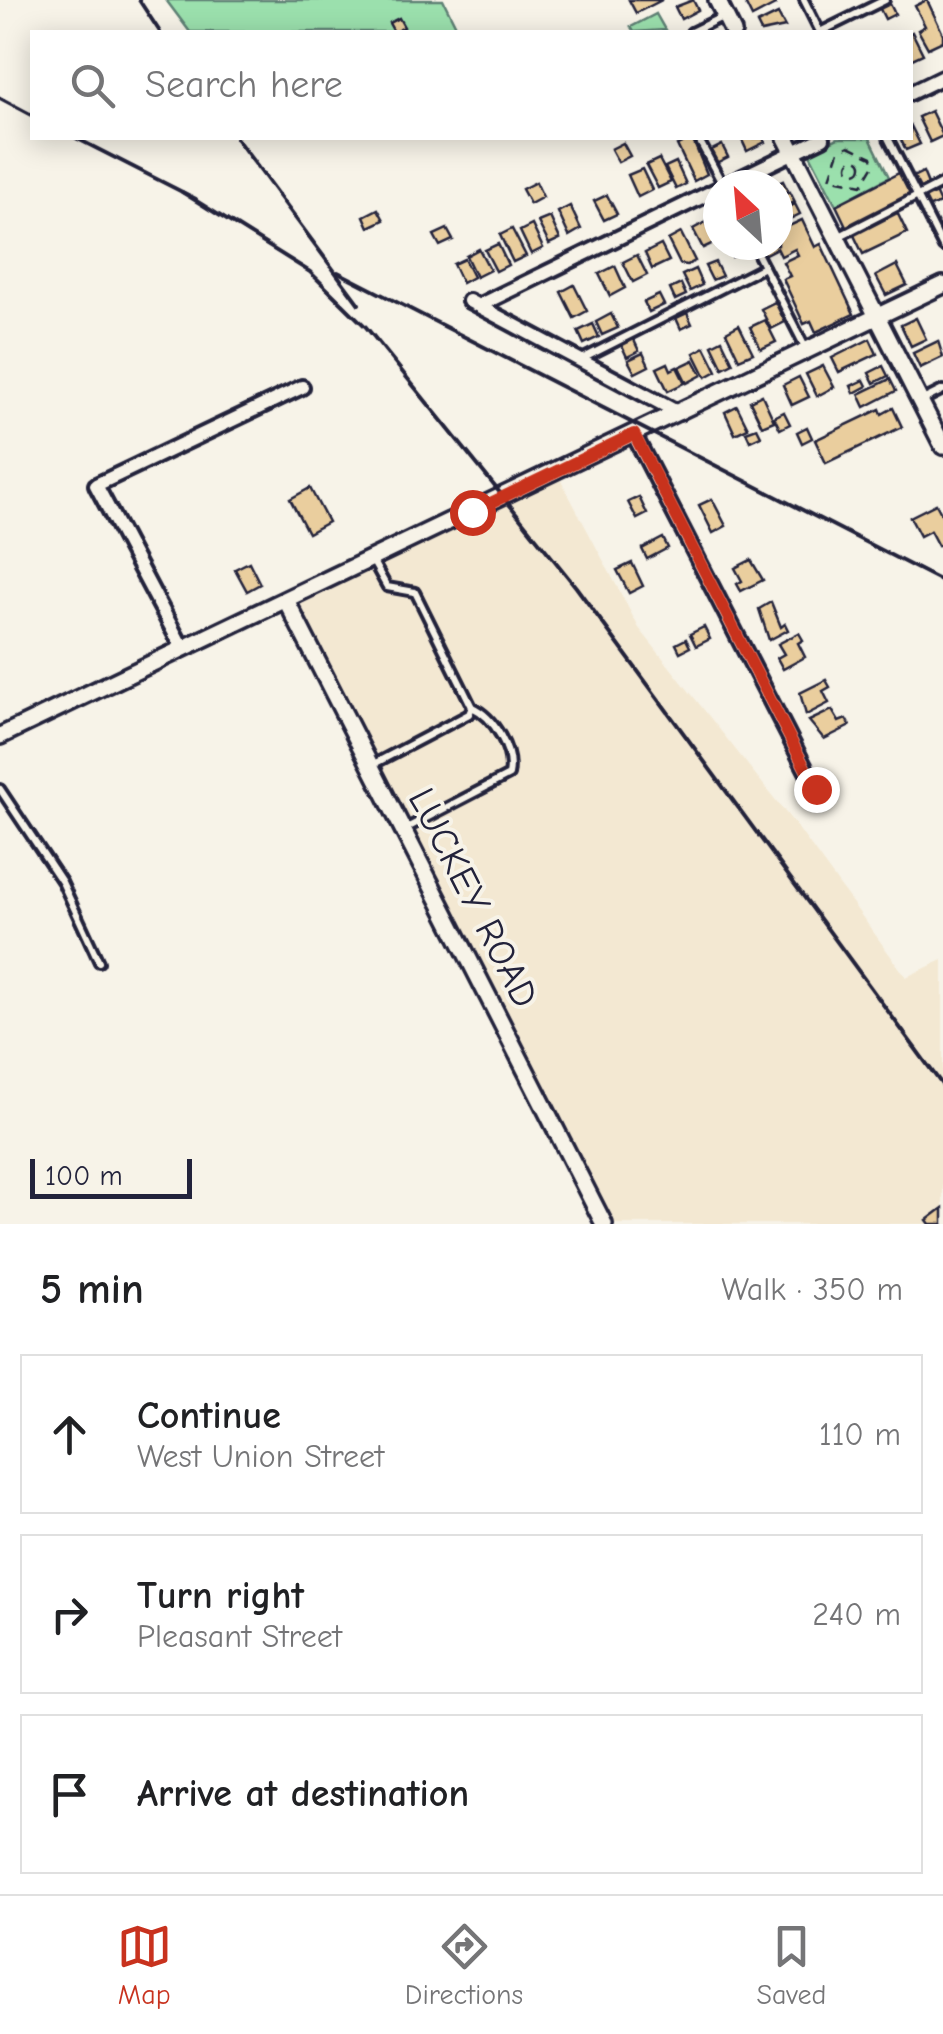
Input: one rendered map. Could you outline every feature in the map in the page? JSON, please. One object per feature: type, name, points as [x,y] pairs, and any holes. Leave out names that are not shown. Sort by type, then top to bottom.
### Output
[{"type":"street","points":[[717,0],[732,30]]},
{"type":"street","points":[[913,92],[943,77]]},
{"type":"street","points":[[749,170],[790,145],[943,446]]},
{"type":"street","points":[[679,413],[475,302],[703,195]]},
{"type":"street","points":[[0,736],[943,286]]},
{"type":"street","points":[[184,649],[96,485],[302,387]]},
{"type":"street","points":[[634,434],[816,789]]},
{"type":"street","name":"LUCKEY ROAD","points":[[286,600],[604,1224]]},
{"type":"lane","points":[[804,0],[819,30]]},
{"type":"lane","points":[[824,30],[885,0]]},
{"type":"lane","points":[[695,30],[725,16]]},
{"type":"lane","points":[[699,140],[714,170]]},
{"type":"lane","points":[[889,140],[943,247]]},
{"type":"lane","points":[[837,237],[943,183]]},
{"type":"lane","points":[[760,260],[808,352]]},
{"type":"lane","points":[[580,360],[764,267]]},
{"type":"lane","points":[[920,402],[943,390]]},
{"type":"lane","points":[[372,560],[387,588],[415,592],[472,707],[486,714],[494,724],[511,763],[509,774],[402,830]]},
{"type":"lane","points":[[369,766],[469,714],[472,707]]},
{"type":"lane","points":[[0,789],[62,882],[99,962]]},
{"type":"path","points":[[843,145],[860,151],[872,157],[874,165],[862,185],[827,180],[839,161],[843,145]]},
{"type":"path","points":[[848,164],[857,159],[860,151]]},
{"type":"path","points":[[857,159],[868,171]]},
{"type":"path","points":[[839,161],[848,164],[852,172],[850,181]]},
{"type":"path","points":[[852,172],[862,168]]},
{"type":"shaded area","points":[[556,471],[639,628],[797,827],[906,977],[943,960],[943,1224],[609,1224],[286,600]]},
{"type":"green space","points":[[166,0],[443,0],[458,30],[188,30]]},
{"type":"green space","points":[[656,14],[665,30],[633,30],[631,27]]},
{"type":"green space","points":[[834,140],[871,140],[889,177],[836,205],[809,152]]},
{"type":"building","points":[[629,0],[662,0],[636,13]]},
{"type":"building","points":[[693,0],[698,10],[681,19],[675,7]]},
{"type":"building","points":[[773,0],[775,5],[752,17],[745,3]]},
{"type":"building","points":[[927,0],[943,34],[943,41],[928,48],[918,30],[925,26],[915,6]]},
{"type":"building","points":[[889,2],[895,14],[885,19],[879,7]]},
{"type":"building","points":[[778,14],[785,27],[760,30],[757,24]]},
{"type":"building","points":[[399,18],[404,27],[393,30],[389,23]]},
{"type":"building","points":[[913,34],[923,54],[913,59]]},
{"type":"building","points":[[931,111],[943,136],[930,142],[918,117]]},
{"type":"building","points":[[913,130],[920,144],[906,150],[901,140],[913,140]]},
{"type":"building","points":[[688,140],[693,140],[705,170],[694,181],[677,145]]},
{"type":"building","points":[[742,140],[764,140],[765,142],[747,151]]},
{"type":"building","points":[[623,143],[630,156],[618,162],[611,149]]},
{"type":"building","points":[[722,145],[728,157],[716,163],[710,151]]},
{"type":"building","points":[[659,159],[671,182],[658,188],[646,165]]},
{"type":"building","points":[[676,162],[686,184],[676,189],[665,167]]},
{"type":"building","points":[[642,169],[652,190],[638,197],[628,175]]},
{"type":"building","points":[[923,172],[928,184],[918,189],[913,177]]},
{"type":"building","points":[[899,173],[911,195],[847,228],[836,205]]},
{"type":"building","points":[[536,182],[543,197],[530,204],[522,189]]},
{"type":"building","points":[[934,190],[940,203],[928,208],[922,196]]},
{"type":"building","points":[[607,195],[617,214],[604,220],[594,201]]},
{"type":"building","points":[[570,206],[581,229],[569,236],[558,212]]},
{"type":"building","points":[[378,209],[384,220],[369,227],[364,216]]},
{"type":"building","points":[[896,210],[907,233],[863,254],[852,231]]},
{"type":"building","points":[[550,217],[560,239],[549,244],[538,222]]},
{"type":"building","points":[[802,220],[815,247],[821,244],[854,314],[816,332],[811,321],[804,324],[783,279],[790,276],[783,262],[798,255],[793,250],[793,224]]},
{"type":"building","points":[[703,224],[703,248],[693,229]]},
{"type":"building","points":[[532,225],[543,248],[531,254],[520,231]]},
{"type":"building","points":[[447,229],[453,240],[440,246],[434,235]]},
{"type":"building","points":[[512,229],[526,256],[513,262],[500,235]]},
{"type":"building","points":[[681,233],[695,261],[687,265],[680,264],[668,240]]},
{"type":"building","points":[[498,244],[508,265],[496,271],[485,250]]},
{"type":"building","points":[[661,245],[669,261],[652,269],[645,253]]},
{"type":"building","points":[[479,249],[490,270],[476,277],[466,256]]},
{"type":"building","points":[[637,255],[647,275],[633,282],[623,262]]},
{"type":"building","points":[[464,259],[473,277],[462,283],[453,264]]},
{"type":"building","points":[[715,262],[722,276],[712,280],[705,266]]},
{"type":"building","points":[[897,265],[907,285],[886,295],[876,276]]},
{"type":"building","points":[[615,266],[625,288],[610,296],[599,274]]},
{"type":"building","points":[[695,269],[702,285],[690,291],[682,275]]},
{"type":"building","points":[[681,284],[686,295],[675,300],[670,289]]},
{"type":"building","points":[[574,285],[587,311],[574,318],[561,292]]},
{"type":"building","points":[[659,295],[664,305],[649,312],[644,302]]},
{"type":"building","points":[[775,302],[785,322],[771,329],[761,309]]},
{"type":"building","points":[[687,313],[692,324],[681,329],[676,318]]},
{"type":"building","points":[[611,314],[618,328],[602,335],[596,322]]},
{"type":"building","points":[[916,318],[926,339],[911,346],[901,325]]},
{"type":"building","points":[[765,320],[776,342],[761,349],[750,327]]},
{"type":"building","points":[[593,324],[599,337],[584,344],[578,331]]},
{"type":"building","points":[[739,325],[753,353],[739,359],[726,332]]},
{"type":"building","points":[[633,338],[639,351],[627,357],[621,344]]},
{"type":"building","points":[[870,339],[877,354],[839,372],[832,358]]},
{"type":"building","points":[[722,340],[733,363],[723,368],[712,345]]},
{"type":"building","points":[[938,341],[943,357],[920,368],[913,353]]},
{"type":"building","points":[[705,347],[717,371],[706,377],[694,353]]},
{"type":"building","points":[[643,353],[649,366],[635,373],[628,360]]},
{"type":"building","points":[[694,360],[702,375],[687,383],[679,367]]},
{"type":"building","points":[[668,363],[671,370],[677,367],[685,383],[668,391],[657,368]]},
{"type":"building","points":[[823,366],[834,387],[817,396],[806,374]]},
{"type":"building","points":[[883,366],[888,376],[874,383],[869,373]]},
{"type":"building","points":[[799,377],[809,397],[792,405],[783,385]]},
{"type":"building","points":[[890,379],[896,391],[865,407],[859,394]]},
{"type":"building","points":[[864,380],[867,386],[854,393],[851,386]]},
{"type":"building","points":[[762,395],[774,421],[762,426],[750,401]]},
{"type":"building","points":[[737,406],[748,428],[735,434],[725,412]]},
{"type":"building","points":[[893,408],[902,427],[826,463],[815,440],[880,409],[882,414]]},
{"type":"building","points":[[784,412],[790,424],[780,429],[774,417]]},
{"type":"building","points":[[807,427],[812,438],[802,443],[797,432]]},
{"type":"building","points":[[757,428],[761,436],[750,441],[746,432]]},
{"type":"building","points":[[310,488],[328,522],[308,533],[290,499]]},
{"type":"building","points":[[639,497],[647,514],[637,519],[628,502]]},
{"type":"building","points":[[712,499],[726,526],[713,533],[699,505]]},
{"type":"building","points":[[936,504],[943,517],[943,543],[938,546],[930,531],[920,536],[910,517]]},
{"type":"building","points":[[663,538],[668,548],[647,559],[642,549]]},
{"type":"building","points":[[751,560],[763,580],[741,591],[737,584],[742,581],[735,568]]},
{"type":"building","points":[[249,562],[260,584],[247,591],[235,569]]},
{"type":"building","points":[[632,563],[643,586],[629,593],[617,570]]},
{"type":"building","points":[[771,602],[781,627],[785,624],[788,630],[769,640],[759,609]]},
{"type":"building","points":[[704,627],[710,639],[696,646],[690,634]]},
{"type":"building","points":[[799,633],[803,640],[798,643],[805,657],[783,669],[777,658],[784,654],[778,644]]},
{"type":"building","points":[[686,639],[690,647],[680,652],[676,644]]},
{"type":"building","points":[[826,680],[830,687],[823,691],[829,703],[806,715],[800,693]]},
{"type":"building","points":[[832,710],[839,722],[846,719],[850,726],[824,739],[809,721]]},
{"type":"building","points":[[943,1208],[943,1224],[930,1224],[927,1220]]},
{"type":"railway","points":[[139,0],[159,30]]},
{"type":"railway","points":[[0,98],[30,114]]},
{"type":"railway","points":[[80,140],[196,199]]},
{"type":"railway","points":[[237,140],[359,304]]},
{"type":"railway","points":[[182,192],[310,272],[366,327],[576,587],[943,1086]]},
{"type":"railway","points":[[338,272],[943,582]]},
{"type":"route","points":[[472,512],[634,434],[816,789]]}]
